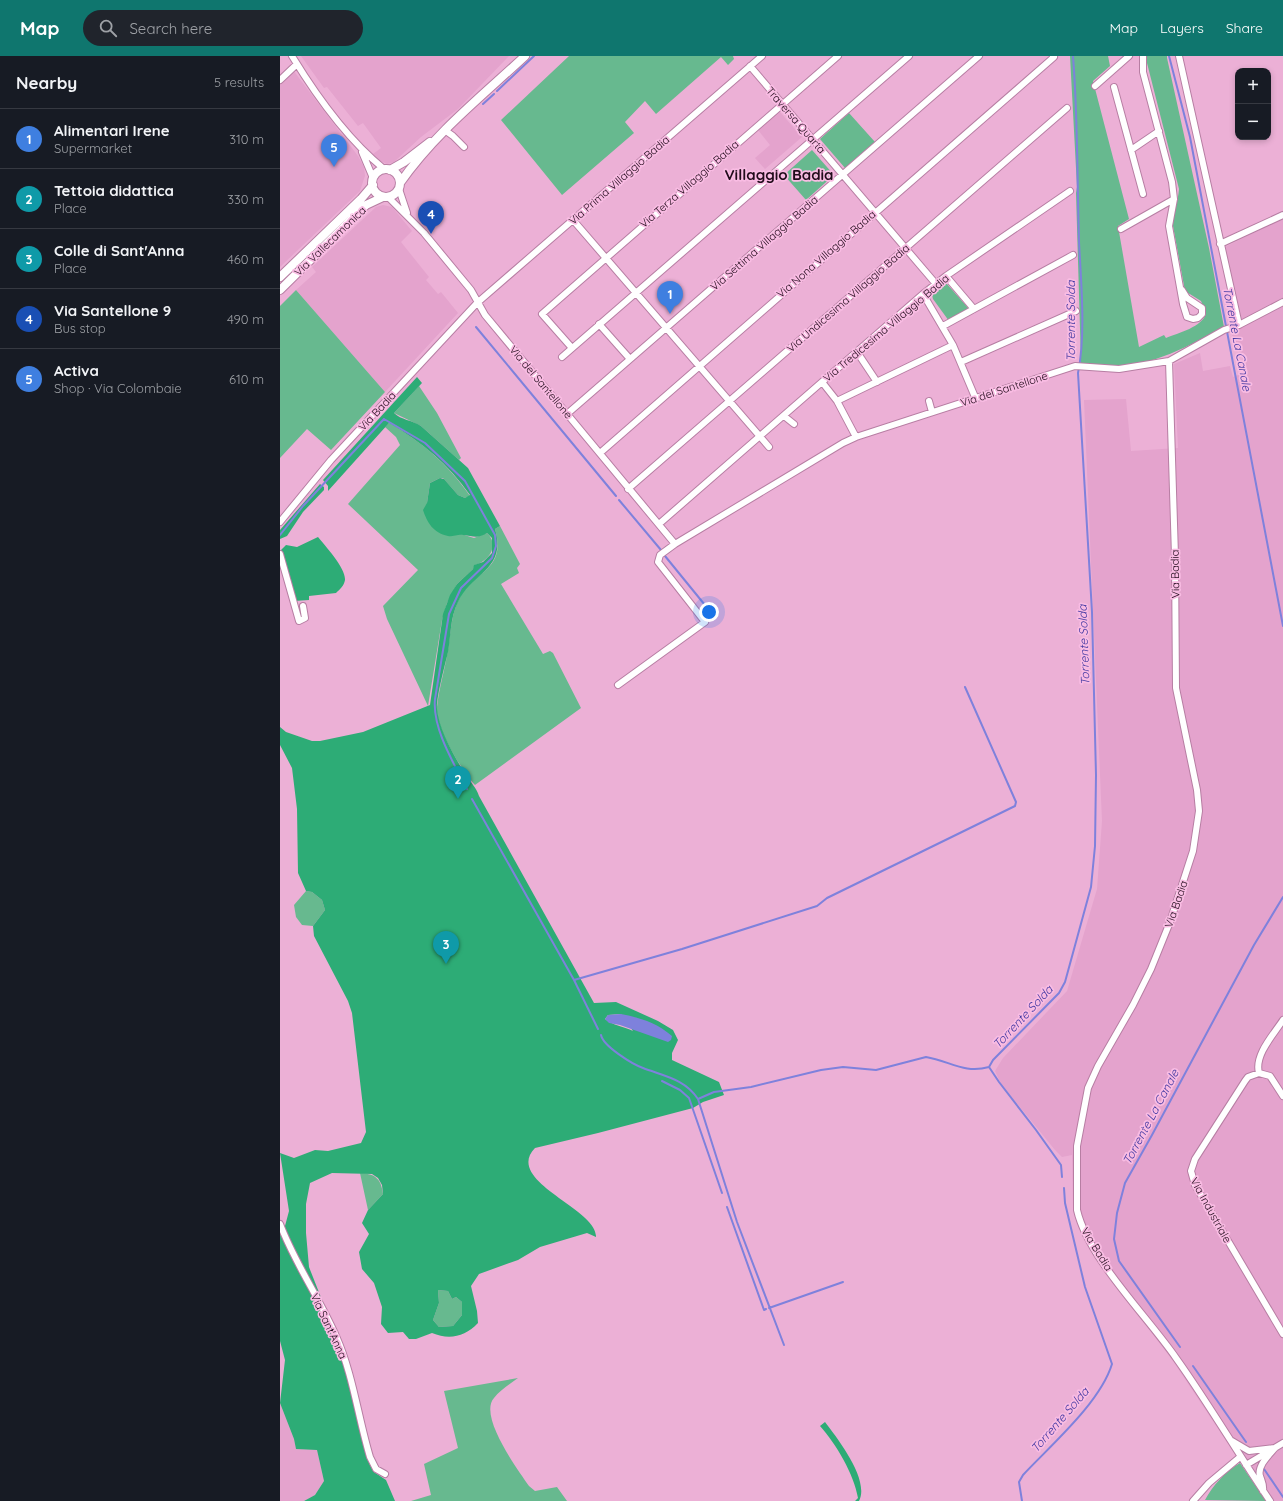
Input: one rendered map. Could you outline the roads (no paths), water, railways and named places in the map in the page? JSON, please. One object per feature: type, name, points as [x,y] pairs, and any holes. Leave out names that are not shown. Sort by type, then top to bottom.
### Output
[{"type":"main road","points":[[448,128],[404,162],[387,170],[378,172],[373,182],[377,194],[386,197],[392,196],[411,168],[448,128],[525,56]]},
{"type":"main road","points":[[387,170],[396,173],[400,186]]},
{"type":"main road","name":"Via Vallecamonica","points":[[280,277],[361,199],[373,182]]},
{"type":"main road","name":"Via Vallecamonica","points":[[280,290],[366,205],[386,197]]},
{"type":"street","points":[[292,56],[362,151],[387,170]]},
{"type":"street","name":"Via Prima Villaggio Badia","points":[[477,303],[762,56]]},
{"type":"street","name":"Via Terza Villaggio Badia","points":[[572,348],[542,314],[604,258],[838,56]]},
{"type":"street","points":[[562,357],[909,56]]},
{"type":"street","name":"Via Settima Villaggio Badia","points":[[567,414],[979,56]]},
{"type":"street","points":[[1095,86],[1129,56]]},
{"type":"street","points":[[1143,56],[1143,72],[1172,182],[1174,200],[1170,226],[1185,311],[1190,319],[1195,319],[1200,316],[1202,308],[1187,298],[1182,290]]},
{"type":"street","points":[[1179,56],[1239,325]]},
{"type":"street","name":"Via Nona Villaggio Badia","points":[[600,453],[1053,57]]},
{"type":"street","points":[[280,80],[297,64]]},
{"type":"street","name":"Traversa Quarta","points":[[750,66],[936,284]]},
{"type":"street","points":[[1114,87],[1143,194]]},
{"type":"street","name":"Via Undicesima Villaggio Badia","points":[[628,489],[729,403],[1067,108]]},
{"type":"street","points":[[448,128],[453,136],[464,147]]},
{"type":"street","points":[[1131,150],[1159,131]]},
{"type":"street","points":[[362,151],[373,182]]},
{"type":"street","name":"Via del Santellone","points":[[400,186],[403,204],[410,218]]},
{"type":"street","name":"Via Tredicesima Villaggio Badia","points":[[659,524],[923,294],[946,276],[1070,191]]},
{"type":"street","name":"Via del Santellone","points":[[386,197],[410,218],[471,290],[477,303],[628,489],[675,544]]},
{"type":"street","points":[[1121,229],[1174,200]]},
{"type":"street","points":[[1220,244],[1283,215]]},
{"type":"street","points":[[573,220],[729,403],[769,447]]},
{"type":"street","points":[[943,326],[1073,255]]},
{"type":"street","points":[[946,276],[974,309]]},
{"type":"street","points":[[923,294],[953,345],[974,398]]},
{"type":"street","points":[[1169,361],[1224,330],[1239,325],[1283,302]]},
{"type":"street","name":"Via Badia","points":[[280,522],[331,460],[477,303]]},
{"type":"street","points":[[1185,311],[1189,304],[1194,303]]},
{"type":"street","points":[[961,362],[1076,311]]},
{"type":"street","points":[[599,324],[630,359]]},
{"type":"street","points":[[836,401],[953,345]]},
{"type":"street","points":[[857,352],[877,382]]},
{"type":"street","name":"Via del Santellone","points":[[618,685],[705,622],[658,562],[660,555],[675,544],[843,443],[856,437],[1075,366],[1119,369],[1169,361]]},
{"type":"street","name":"Via Badia","points":[[1169,361],[1175,564],[1176,688],[1197,790],[1199,811],[1193,851],[1170,922],[1140,990],[1098,1066],[1088,1088],[1077,1146],[1076,1198],[1079,1220],[1091,1244],[1120,1286],[1177,1358],[1270,1501]]},
{"type":"street","points":[[822,382],[836,401],[856,437]]},
{"type":"street","points":[[929,401],[932,412]]},
{"type":"street","points":[[784,416],[794,424]]},
{"type":"street","points":[[280,554],[298,620],[300,621],[305,618],[303,606]]},
{"type":"street","points":[[1283,1020],[1260,1057],[1258,1065],[1259,1073],[1270,1076],[1283,1096]]},
{"type":"street","name":"Via Industriale","points":[[1259,1073],[1248,1077],[1245,1081],[1195,1159],[1190,1171],[1195,1185],[1283,1334]]},
{"type":"street","name":"Via Sant'Anna","points":[[280,1224],[299,1268],[322,1306],[336,1337],[346,1361],[370,1457],[376,1469],[385,1474]]},
{"type":"street","points":[[1229,1440],[1249,1451],[1275,1448]]},
{"type":"street","points":[[1246,1465],[1283,1443]]},
{"type":"street","points":[[1263,1491],[1264,1485],[1260,1475],[1260,1469],[1275,1448]]},
{"type":"street","points":[[1193,1501],[1209,1482],[1240,1457]]},
{"type":"water","points":[[621,1014],[655,1024],[672,1036],[671,1040],[668,1042],[620,1025],[609,1023],[605,1019],[608,1015]]},
{"type":"waterway","points":[[497,91],[534,56]]},
{"type":"waterway","name":"Torrente Solda","points":[[1062,1177],[1061,1165],[989,1067],[993,1060],[1059,993],[1065,982],[1091,887],[1095,846],[1096,775],[1092,612],[1078,373],[1082,342],[1082,308],[1076,102],[1073,56]]},
{"type":"waterway","name":"Torrente La Canale","points":[[1169,56],[1190,137],[1283,626]]},
{"type":"waterway","points":[[483,104],[494,94]]},
{"type":"waterway","points":[[476,327],[616,496]]},
{"type":"waterway","points":[[384,419],[425,443],[465,481],[495,535],[496,546],[492,558],[461,588],[449,614],[435,699],[435,710],[440,734],[467,789]]},
{"type":"waterway","points":[[280,535],[303,506],[384,419]]},
{"type":"waterway","points":[[619,500],[661,550]]},
{"type":"waterway","points":[[665,556],[709,610]]},
{"type":"waterway","points":[[574,980],[682,949],[817,906],[827,898],[1015,806],[1016,802],[965,687]]},
{"type":"waterway","points":[[472,799],[574,980],[598,1029]]},
{"type":"waterway","name":"Torrente La Canale","points":[[1180,1347],[1119,1261],[1114,1239],[1117,1213],[1125,1183],[1254,945],[1283,897]]},
{"type":"waterway","points":[[601,1035],[607,1044],[625,1059],[643,1068],[674,1079],[687,1087],[698,1099],[737,1222],[784,1345]]},
{"type":"waterway","points":[[698,1099],[714,1092],[751,1087],[821,1070],[843,1067],[876,1070],[926,1057],[964,1068],[980,1069],[989,1067]]},
{"type":"waterway","points":[[662,1081],[680,1090],[689,1098],[722,1193]]},
{"type":"waterway","name":"Torrente Solda","points":[[1022,1501],[1019,1482],[1023,1475],[1074,1423],[1097,1394],[1106,1379],[1112,1364],[1085,1287],[1065,1203],[1064,1188]]},
{"type":"waterway","points":[[727,1207],[764,1310],[766,1309]]},
{"type":"waterway","points":[[769,1308],[843,1282]]},
{"type":"waterway","name":"Torrente La Canale","points":[[1193,1366],[1246,1442]]},
{"type":"waterway","name":"Torrente La Canale","points":[[1264,1469],[1283,1497]]},
{"type":"place","name":"Activa","points":[[334,167]]},
{"type":"place","name":"Via Santellone 9","points":[[431,234]]},
{"type":"place","name":"Alimentari Irene","points":[[670,314]]},
{"type":"place","name":"Tettoia didattica","points":[[458,799]]},
{"type":"place","name":"Colle di Sant'Anna","points":[[446,964]]},
{"type":"district","name":"Villaggio Badia","points":[[779,175]]}]
